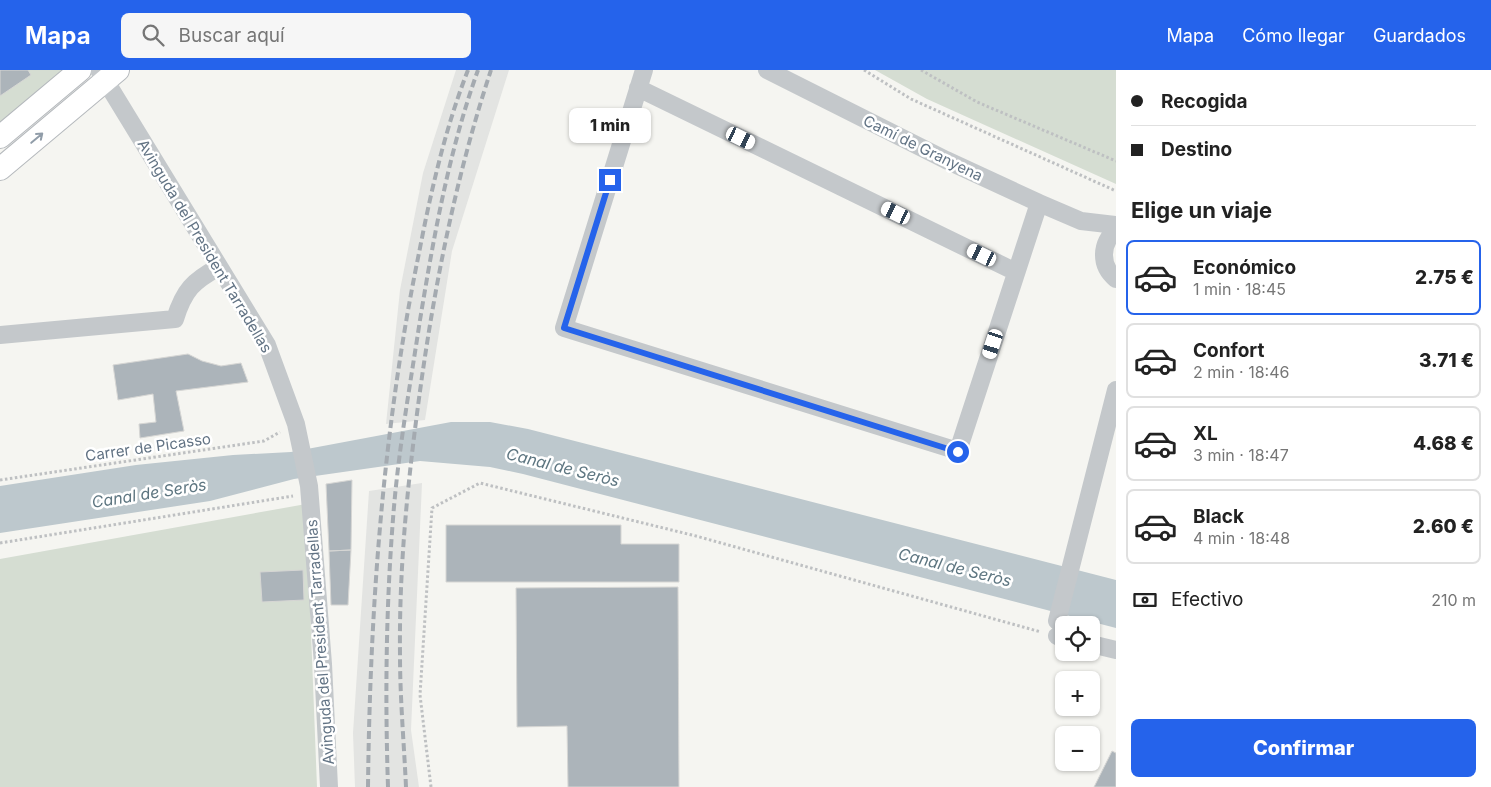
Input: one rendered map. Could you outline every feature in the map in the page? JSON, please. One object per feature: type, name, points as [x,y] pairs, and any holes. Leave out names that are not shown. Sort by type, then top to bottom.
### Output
[{"type":"main road","points":[[0,136],[80,70]]},
{"type":"main road","points":[[0,169],[108,74]]},
{"type":"street","points":[[644,70],[564,328],[958,452],[1039,203]]},
{"type":"street","name":"Camí de Granyena","points":[[767,70],[946,160],[1039,203],[1082,221],[1116,225]]},
{"type":"street","name":"Avinguda del President Tarradellas","points":[[108,74],[219,267],[267,345],[296,424],[309,490],[323,664],[329,787]]},
{"type":"street","points":[[638,88],[1016,272]]},
{"type":"street","points":[[1082,221],[1104,253],[1108,270],[1116,279]]},
{"type":"street","points":[[1104,253],[1109,237],[1116,230]]},
{"type":"street","points":[[0,335],[175,319],[179,307],[196,280],[219,267]]},
{"type":"street","points":[[1062,616],[1072,559],[1116,390]]},
{"type":"street","points":[[1100,646],[1116,650]]},
{"type":"path","points":[[864,70],[911,99],[1116,191]]},
{"type":"path","points":[[921,70],[977,102],[1116,161]]},
{"type":"path","name":"Carrer de Picasso","points":[[0,480],[264,441],[296,424]]},
{"type":"path","points":[[431,787],[420,695],[432,508],[480,483],[696,536],[1055,631]]},
{"type":"path","points":[[0,543],[309,490]]},
{"type":"shaded area","points":[[0,70],[80,70],[0,135]]},
{"type":"shaded area","points":[[456,70],[509,70],[452,251],[425,420],[386,424],[400,290],[423,173]]},
{"type":"shaded area","points":[[875,70],[1116,70],[1116,184],[927,99]]},
{"type":"shaded area","points":[[422,483],[411,730],[419,787],[355,787],[353,733],[369,491]]},
{"type":"shaded area","points":[[306,504],[317,787],[0,787],[0,559]]},
{"type":"water","name":"Canal de Seròs","points":[[451,422],[490,422],[528,429],[1116,580],[1116,628],[1100,624],[1100,616],[1070,616],[523,474],[490,467],[420,461],[294,479],[210,501],[0,533],[0,486],[136,465],[233,455],[291,452]]},
{"type":"building","points":[[0,70],[28,70],[31,75],[0,96]]},
{"type":"building","points":[[188,354],[202,361],[221,366],[241,363],[248,382],[176,391],[184,431],[140,438],[139,424],[156,422],[153,394],[118,400],[113,365]]},
{"type":"building","points":[[352,480],[351,550],[329,551],[326,484]]},
{"type":"building","points":[[446,525],[621,525],[621,544],[679,544],[679,582],[446,582]]},
{"type":"building","points":[[351,550],[348,605],[331,605],[329,551]]},
{"type":"building","points":[[303,570],[304,600],[262,602],[260,572]]},
{"type":"building","points":[[678,587],[679,787],[568,787],[567,726],[517,727],[516,588]]},
{"type":"building","points":[[1112,751],[1116,753],[1116,787],[1094,787]]},
{"type":"railway","points":[[368,787],[369,720],[376,586],[381,518],[396,385],[434,183],[452,115],[468,70]]},
{"type":"railway","points":[[388,787],[386,686],[388,619],[393,519],[398,469],[420,320],[437,225],[459,131],[478,70]]},
{"type":"railway","points":[[406,787],[400,624],[404,530],[414,437],[438,278],[456,194],[491,70]]},
{"type":"route","points":[[610,180],[564,328],[958,452]]}]
